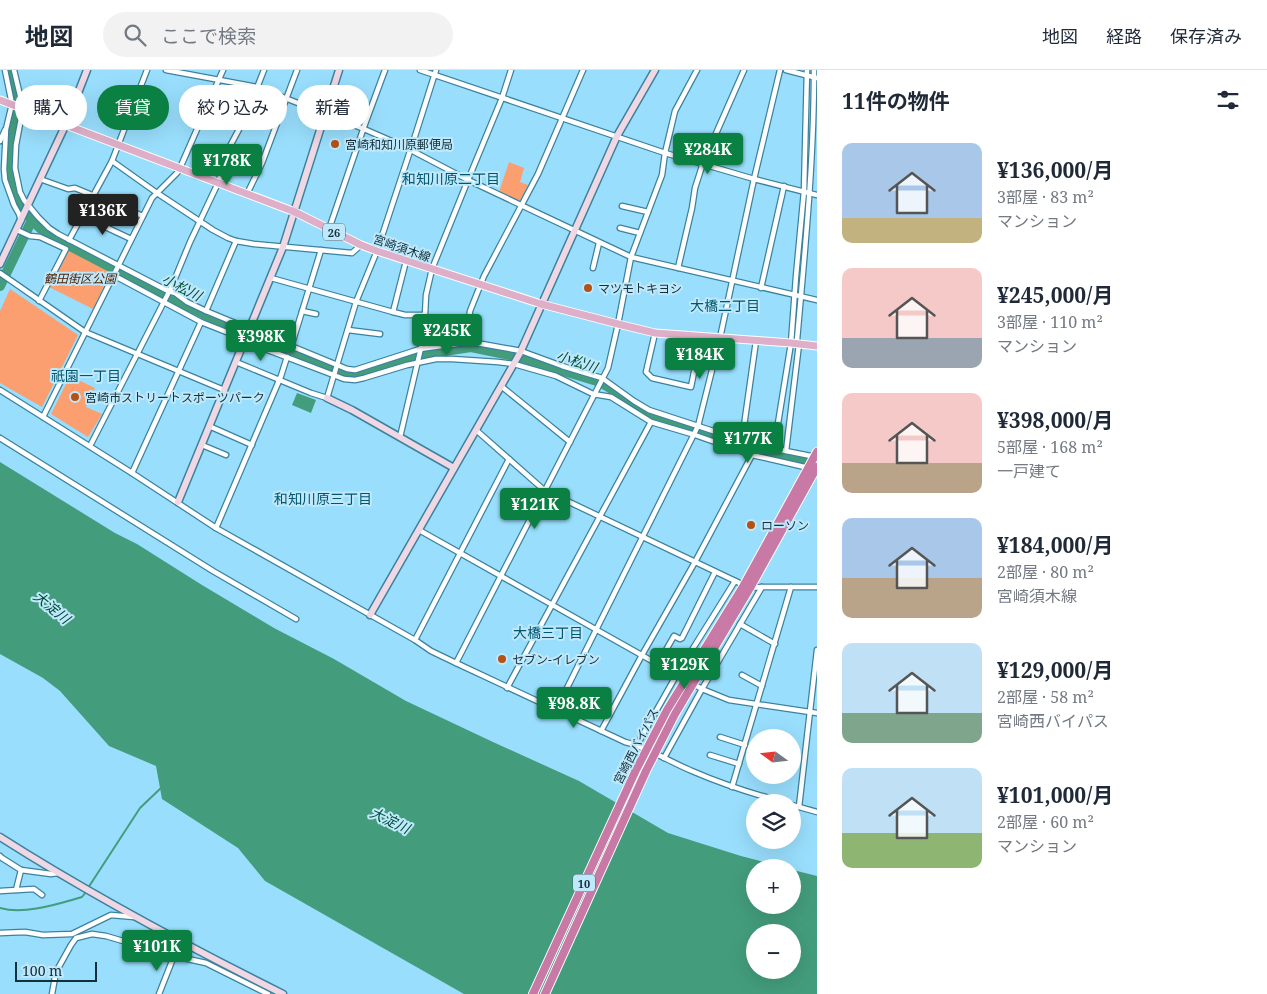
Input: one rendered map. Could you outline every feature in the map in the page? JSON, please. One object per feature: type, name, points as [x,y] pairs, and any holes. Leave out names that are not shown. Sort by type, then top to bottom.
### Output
[{"type":"highway","name":"10","points":[[814,468],[815,456]]},
{"type":"highway","name":"宮崎西バイパス","points":[[546,994],[646,772],[675,714],[814,468]]},
{"type":"highway","name":"宮崎西バイパス","points":[[533,994],[637,767],[666,710],[747,587]]},
{"type":"main road","name":"宮崎須木線","points":[[0,100],[15,105]]},
{"type":"main road","name":"宮崎須木線","points":[[81,130],[295,212],[361,245],[432,270],[541,304],[655,333],[817,346]]},
{"type":"street","points":[[5,70],[12,104],[6,129],[4,169],[14,205],[22,218]]},
{"type":"street","points":[[14,70],[17,85]]},
{"type":"street","points":[[81,85],[87,70]]},
{"type":"street","points":[[69,240],[112,161],[147,70]]},
{"type":"street","points":[[166,70],[248,85]]},
{"type":"street","points":[[42,417],[152,198],[180,168],[223,70]]},
{"type":"street","points":[[258,85],[264,70]]},
{"type":"street","points":[[287,95],[297,70]]},
{"type":"street","points":[[334,85],[339,70]]},
{"type":"street","points":[[369,113],[385,70]]},
{"type":"street","points":[[420,70],[435,72],[502,98],[703,164],[817,195]]},
{"type":"street","points":[[400,437],[424,335],[426,296],[432,270],[502,98],[511,70]]},
{"type":"street","points":[[471,342],[468,329],[470,311],[480,284],[541,169],[583,70]]},
{"type":"street","points":[[370,615],[520,352],[617,136],[655,70]]},
{"type":"street","points":[[456,663],[608,368],[631,258],[662,175],[665,152],[675,111],[697,70]]},
{"type":"street","points":[[678,268],[695,188],[703,164],[744,70]]},
{"type":"street","points":[[556,710],[698,426],[720,338],[754,178],[780,70]]},
{"type":"street","points":[[786,70],[807,73],[815,78]]},
{"type":"street","points":[[774,448],[797,340],[815,150],[814,70]]},
{"type":"street","points":[[326,398],[356,302],[377,251],[435,72]]},
{"type":"street","points":[[786,451],[795,344],[794,296],[804,191],[807,73]]},
{"type":"street","points":[[0,141],[6,129]]},
{"type":"street","points":[[18,130],[15,168],[20,192],[28,206],[50,228],[69,240],[169,292],[175,293],[187,302],[249,330],[336,365],[355,370],[420,349],[471,342],[520,352],[602,378],[649,410],[756,445],[815,456]]},
{"type":"street","points":[[0,264],[63,130]]},
{"type":"street","points":[[90,446],[169,292],[218,183],[230,148],[239,130]]},
{"type":"street","points":[[247,194],[262,163],[274,130]]},
{"type":"street","points":[[178,502],[284,247],[320,130]]},
{"type":"street","points":[[329,229],[364,130]]},
{"type":"street","points":[[366,130],[404,146],[468,180],[631,258],[817,300]]},
{"type":"street","points":[[112,161],[220,234],[236,241],[352,253],[361,245]]},
{"type":"street","points":[[40,179],[68,189],[75,188],[143,216]]},
{"type":"street","points":[[761,288],[784,186]]},
{"type":"street","points":[[622,206],[648,212]]},
{"type":"street","points":[[82,216],[131,239]]},
{"type":"street","points":[[620,228],[640,233]]},
{"type":"street","points":[[17,230],[30,236],[40,237],[66,250],[39,301]]},
{"type":"street","points":[[206,311],[236,241]]},
{"type":"street","points":[[593,268],[599,243]]},
{"type":"street","points":[[291,347],[321,250]]},
{"type":"street","points":[[394,312],[406,261]]},
{"type":"street","points":[[0,273],[85,332],[224,390]]},
{"type":"street","points":[[113,275],[202,322],[252,344],[344,379],[354,380],[417,362],[436,359],[514,363],[556,376],[594,394],[611,397],[651,422],[694,434],[752,455],[814,468]]},
{"type":"street","points":[[270,278],[405,315],[424,315]]},
{"type":"street","points":[[302,311],[316,314]]},
{"type":"street","points":[[132,472],[202,322]]},
{"type":"street","points":[[348,330],[380,334]]},
{"type":"street","points":[[655,333],[647,374],[652,378],[690,386],[701,336]]},
{"type":"street","points":[[742,440],[756,340]]},
{"type":"street","points":[[216,528],[288,358]]},
{"type":"street","points":[[236,362],[352,410],[454,468]]},
{"type":"street","points":[[501,386],[570,442]]},
{"type":"street","points":[[0,390],[132,472],[216,528],[415,640],[431,651],[625,742],[637,745],[732,787],[756,794]]},
{"type":"street","points":[[507,688],[651,422]]},
{"type":"street","points":[[209,426],[252,445]]},
{"type":"street","points":[[476,430],[544,490],[747,587],[817,587]]},
{"type":"street","points":[[0,438],[213,571],[296,619]]},
{"type":"street","points":[[202,445],[226,455]]},
{"type":"street","points":[[601,731],[752,455]]},
{"type":"street","points":[[415,640],[509,459]]},
{"type":"street","points":[[419,530],[702,689],[729,700],[817,713]]},
{"type":"street","points":[[658,664],[674,636],[682,638],[715,572]]},
{"type":"street","points":[[637,745],[677,674],[735,581]]},
{"type":"street","points":[[664,758],[762,587]]},
{"type":"street","points":[[732,787],[791,587]]},
{"type":"street","points":[[740,624],[775,644]]},
{"type":"street","points":[[800,794],[817,650]]},
{"type":"street","points":[[742,675],[762,686]]},
{"type":"street","points":[[720,737],[745,745]]},
{"type":"street","points":[[710,755],[739,764]]},
{"type":"street","points":[[801,807],[817,812]]},
{"type":"street","points":[[0,837],[138,918],[283,994]]},
{"type":"street","points":[[0,856],[21,870],[51,874],[59,873]]},
{"type":"street","points":[[16,890],[21,870]]},
{"type":"street","points":[[0,891],[34,890],[42,895]]},
{"type":"street","points":[[0,933],[72,934],[111,914],[138,918]]},
{"type":"street","points":[[72,934],[76,938]]},
{"type":"street","points":[[52,994],[56,972],[76,938],[92,934],[106,936],[174,956],[206,963],[268,994]]},
{"type":"street","points":[[159,994],[174,956]]},
{"type":"green space","points":[[509,162],[524,168],[520,182],[528,185],[521,200],[518,201],[499,192]]},
{"type":"green space","name":"鶴田街区公園","points":[[70,249],[111,271],[93,309],[49,287]]},
{"type":"green space","points":[[10,289],[78,335],[42,407],[0,383],[0,311]]},
{"type":"green space","name":"宮崎市ストリートスポーツパーク","points":[[70,376],[95,388],[86,407],[102,414],[88,437],[51,414]]},
{"type":"water","points":[[297,393],[316,400],[311,413],[292,405]]},
{"type":"water","name":"大淀川","points":[[0,462],[274,628],[334,659],[406,701],[579,781],[668,833],[753,859],[746,859],[746,914],[801,914],[801,872],[817,876],[817,994],[464,994],[265,881],[238,848],[162,799],[156,766],[109,746],[60,691],[43,678],[0,654]]},
{"type":"waterway","name":"小松川","points":[[9,70],[16,97],[15,122],[9,162],[11,178],[22,204],[32,220],[49,235],[245,334],[350,375],[438,352],[471,347],[514,356],[597,381],[648,413],[668,421],[750,448],[817,462]]},
{"type":"waterway","points":[[0,286],[32,220]]},
{"type":"waterway","points":[[88,888],[140,808],[162,787]]},
{"type":"waterway","points":[[0,908],[10,910],[41,908],[82,897],[86,892]]},
{"type":"place","name":"宮崎和知川原郵便局","points":[[335,144]]},
{"type":"place","name":"マツモトキヨシ","points":[[588,288]]},
{"type":"place","name":"宮崎市ストリートスポーツパーク","points":[[75,397]]},
{"type":"place","name":"ローソン","points":[[751,525]]},
{"type":"place","name":"セブン-イレブン","points":[[502,659]]},
{"type":"district","name":"和知川原二丁目","points":[[451,178]]},
{"type":"district","name":"大橋二丁目","points":[[725,305]]},
{"type":"district","name":"祇園一丁目","points":[[86,375]]},
{"type":"district","name":"和知川原三丁目","points":[[323,498]]},
{"type":"district","name":"大橋三丁目","points":[[548,632]]}]
